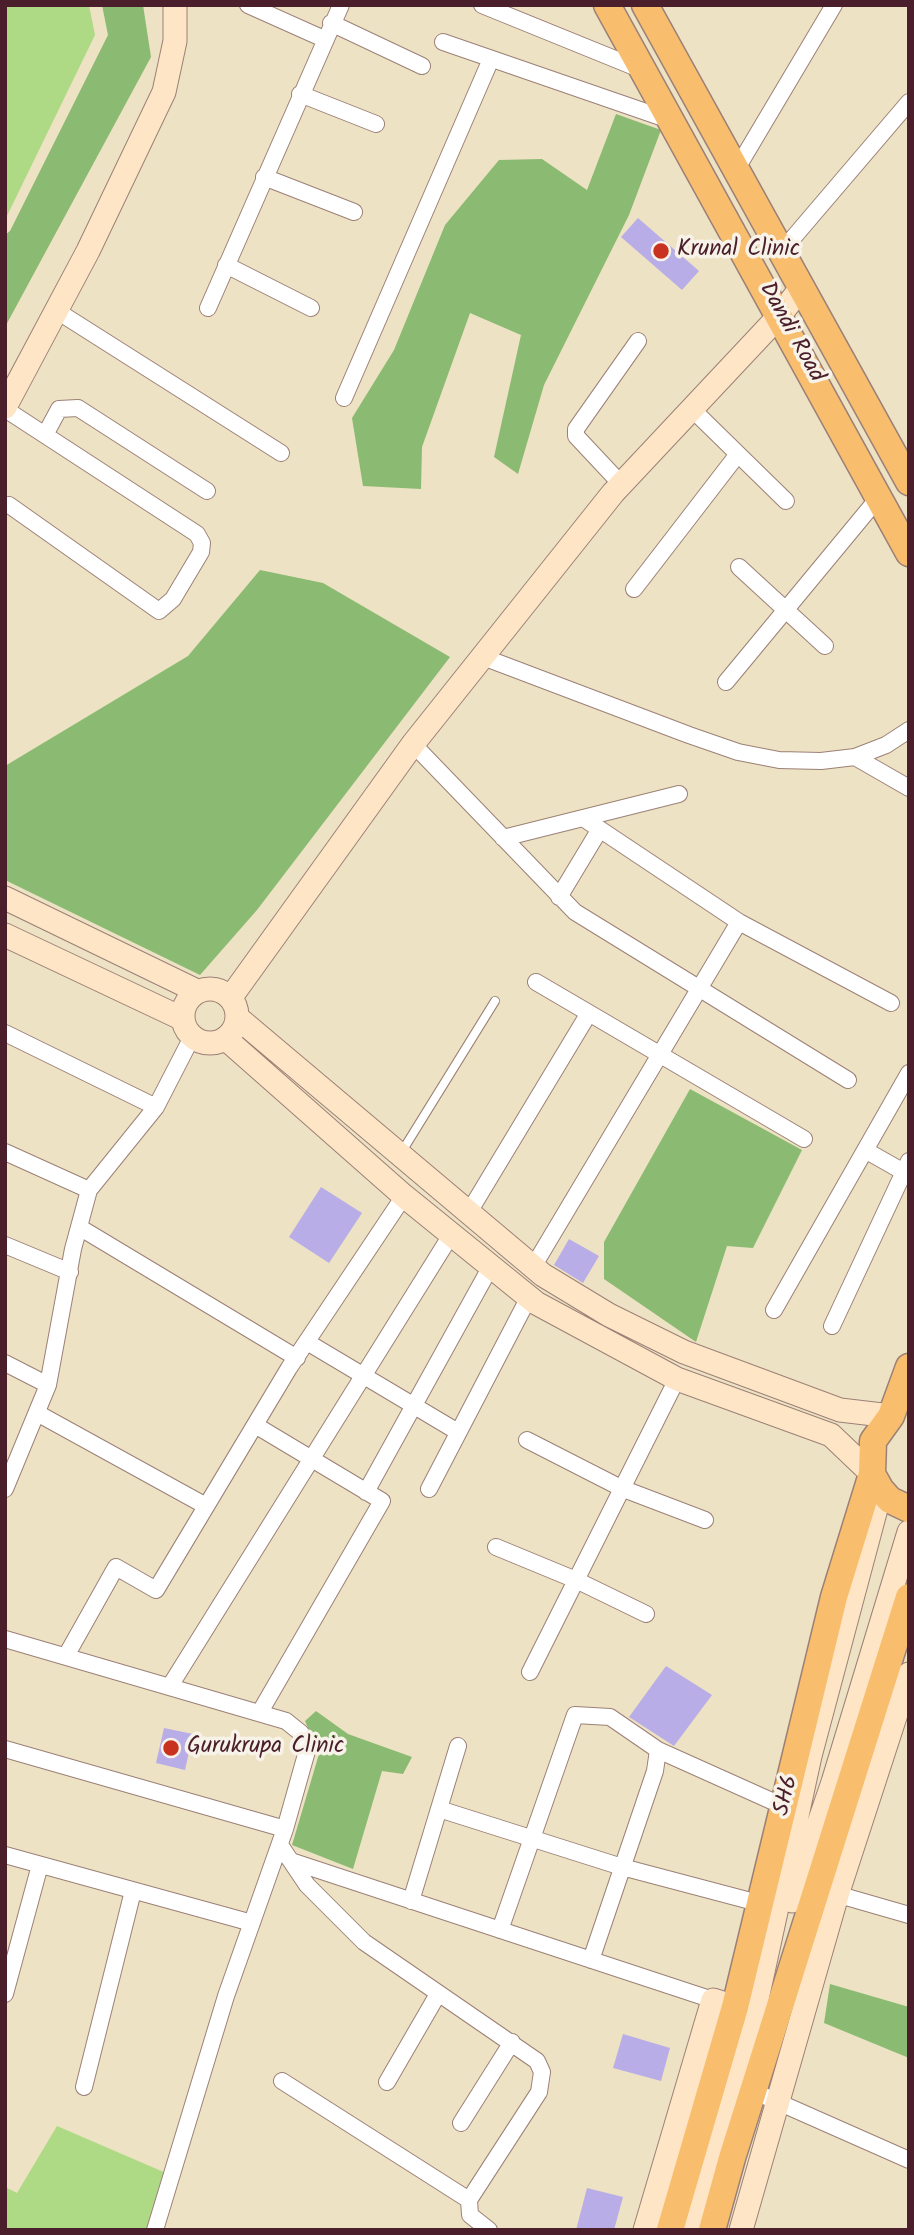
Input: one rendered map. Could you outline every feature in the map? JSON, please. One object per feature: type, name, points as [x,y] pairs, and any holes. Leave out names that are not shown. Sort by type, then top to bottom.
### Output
[{"type":"main road","points":[[5,408],[57,311],[164,92],[175,41],[175,5]]},
{"type":"main road","name":"Dandi Road","points":[[607,5],[909,553]]},
{"type":"main road","name":"Dandi Road","points":[[645,5],[909,482]]},
{"type":"main road","points":[[5,935],[188,1028],[208,1043],[226,1039],[233,1032],[234,1007],[413,744],[621,484],[780,315],[801,288]]},
{"type":"main road","points":[[5,898],[197,991],[214,988],[400,1154],[533,1267],[609,1315],[684,1352],[840,1410],[900,1412]]},
{"type":"main road","points":[[188,1028],[185,1004],[197,991]]},
{"type":"main road","points":[[226,1039],[404,1196],[529,1297],[677,1379],[831,1435],[890,1500],[909,1509]]},
{"type":"main road","name":"SH6","points":[[670,2230],[762,1904],[834,1597],[876,1482],[873,1441],[900,1412],[909,1367]]},
{"type":"main road","points":[[693,2230],[735,2002],[810,1756],[876,1482]]},
{"type":"main road","points":[[645,2230],[735,2002],[833,1782],[909,1532]]},
{"type":"main road","points":[[741,2230],[777,2102],[827,1892],[908,1599]]},
{"type":"main road","points":[[712,2230],[753,2091],[909,1674]]},
{"type":"street","points":[[248,5],[324,39]]},
{"type":"street","points":[[208,308],[341,5]]},
{"type":"street","points":[[482,5],[644,71]]},
{"type":"street","points":[[736,170],[834,5]]},
{"type":"street","points":[[331,23],[422,66]]},
{"type":"street","points":[[443,42],[672,121]]},
{"type":"street","points":[[344,398],[491,59]]},
{"type":"street","points":[[300,94],[376,124]]},
{"type":"street","points":[[781,252],[909,102]]},
{"type":"street","points":[[264,177],[354,212]]},
{"type":"street","points":[[226,265],[311,308]]},
{"type":"street","points":[[57,311],[281,453]]},
{"type":"street","points":[[621,484],[576,436],[576,429],[638,341]]},
{"type":"street","points":[[5,408],[197,534],[202,543],[201,552],[173,599],[159,611],[9,505]]},
{"type":"street","points":[[45,435],[59,409],[78,408],[207,491]]},
{"type":"street","points":[[692,409],[786,501]]},
{"type":"street","points":[[634,589],[738,454]]},
{"type":"street","points":[[726,682],[879,498]]},
{"type":"street","points":[[739,567],[825,646]]},
{"type":"street","points":[[483,657],[738,752],[807,761],[855,757],[886,746],[909,730]]},
{"type":"street","points":[[413,744],[575,912],[848,1080]]},
{"type":"street","points":[[855,757],[909,788]]},
{"type":"street","points":[[503,838],[679,794]]},
{"type":"street","points":[[583,818],[739,922],[891,1003]]},
{"type":"street","points":[[559,897],[600,829]]},
{"type":"street","points":[[533,1267],[739,922]]},
{"type":"street","points":[[536,982],[804,1139]]},
{"type":"street","points":[[468,1212],[589,1013]]},
{"type":"street","points":[[5,1489],[10,1465],[48,1385],[79,1227],[89,1190],[156,1107],[188,1028]]},
{"type":"street","points":[[5,1033],[156,1107]]},
{"type":"street","points":[[774,1310],[909,1073]]},
{"type":"street","points":[[832,1326],[907,1169],[865,1150]]},
{"type":"street","points":[[5,1152],[89,1190]]},
{"type":"street","points":[[66,1656],[117,1567],[156,1590],[307,1342],[404,1196]]},
{"type":"street","points":[[79,1227],[297,1358]]},
{"type":"street","points":[[170,1685],[310,1460],[365,1378],[451,1235]]},
{"type":"street","points":[[5,1245],[70,1272]]},
{"type":"street","points":[[366,1492],[491,1266]]},
{"type":"street","points":[[429,1489],[529,1297]]},
{"type":"street","points":[[307,1342],[458,1432]]},
{"type":"street","points":[[5,1363],[48,1385]]},
{"type":"street","points":[[530,1672],[677,1379]]},
{"type":"street","points":[[37,1413],[206,1506]]},
{"type":"street","points":[[255,1425],[382,1501],[260,1712]]},
{"type":"street","points":[[527,1440],[621,1488],[705,1520]]},
{"type":"street","points":[[496,1547],[576,1580],[646,1614]]},
{"type":"street","points":[[5,1639],[286,1721],[302,1733],[307,1751],[280,1845],[226,1996],[155,2230]]},
{"type":"street","points":[[500,1930],[575,1714],[610,1717],[658,1750],[785,1807]]},
{"type":"street","points":[[411,1901],[458,1745]]},
{"type":"street","points":[[5,1749],[285,1829]]},
{"type":"street","points":[[591,1960],[655,1771],[658,1750]]},
{"type":"street","points":[[439,1809],[622,1867],[762,1904]]},
{"type":"street","points":[[280,1845],[307,1885],[364,1942],[537,2061],[542,2072],[539,2092],[469,2200],[470,2214],[489,2230]]},
{"type":"street","points":[[5,1855],[251,1923]]},
{"type":"street","points":[[291,1861],[591,1960],[735,2002]]},
{"type":"street","points":[[5,1994],[40,1864]]},
{"type":"street","points":[[84,2087],[134,1891]]},
{"type":"street","points":[[827,1892],[909,1915]]},
{"type":"street","points":[[387,2082],[438,1994]]},
{"type":"street","points":[[461,2123],[512,2042]]},
{"type":"street","points":[[282,2081],[469,2200]]},
{"type":"street","points":[[753,2091],[909,2160]]},
{"type":"lane","points":[[400,1154],[495,1001]]},
{"type":"green space","points":[[5,5],[89,5],[95,35],[5,220]]},
{"type":"green space","points":[[102,5],[143,5],[151,57],[5,327],[5,235],[10,231],[108,35]]},
{"type":"green space","points":[[616,114],[661,130],[629,215],[544,385],[518,474],[494,457],[521,335],[470,313],[422,447],[421,489],[363,486],[352,418],[394,350],[445,225],[499,160],[542,159],[587,190]]},
{"type":"green space","points":[[260,570],[323,583],[450,657],[257,910],[200,975],[5,880],[5,766],[188,656]]},
{"type":"green space","points":[[690,1089],[802,1150],[753,1248],[727,1246],[696,1342],[604,1279],[604,1242]]},
{"type":"green space","points":[[316,1711],[348,1734],[412,1757],[403,1774],[382,1771],[353,1869],[292,1845],[319,1754],[305,1721]]},
{"type":"green space","points":[[830,1984],[909,2007],[909,2058],[824,2023]]},
{"type":"green space","points":[[57,2126],[166,2173],[148,2230],[5,2230],[5,2187],[17,2193]]},
{"type":"building","points":[[638,218],[699,271],[682,290],[621,237]]},
{"type":"building","points":[[321,1187],[362,1213],[329,1263],[289,1237]]},
{"type":"building","points":[[569,1239],[599,1256],[583,1283],[554,1265]]},
{"type":"building","points":[[666,1666],[712,1695],[674,1746],[629,1717]]},
{"type":"building","points":[[164,1728],[193,1734],[185,1770],[156,1763]]},
{"type":"building","points":[[623,2034],[670,2048],[661,2081],[613,2068]]},
{"type":"building","points":[[587,2188],[623,2197],[614,2230],[576,2230]]},
{"type":"place","name":"Krunal Clinic","points":[[661,251]]},
{"type":"place","name":"Gurukrupa Clinic","points":[[171,1748]]}]
